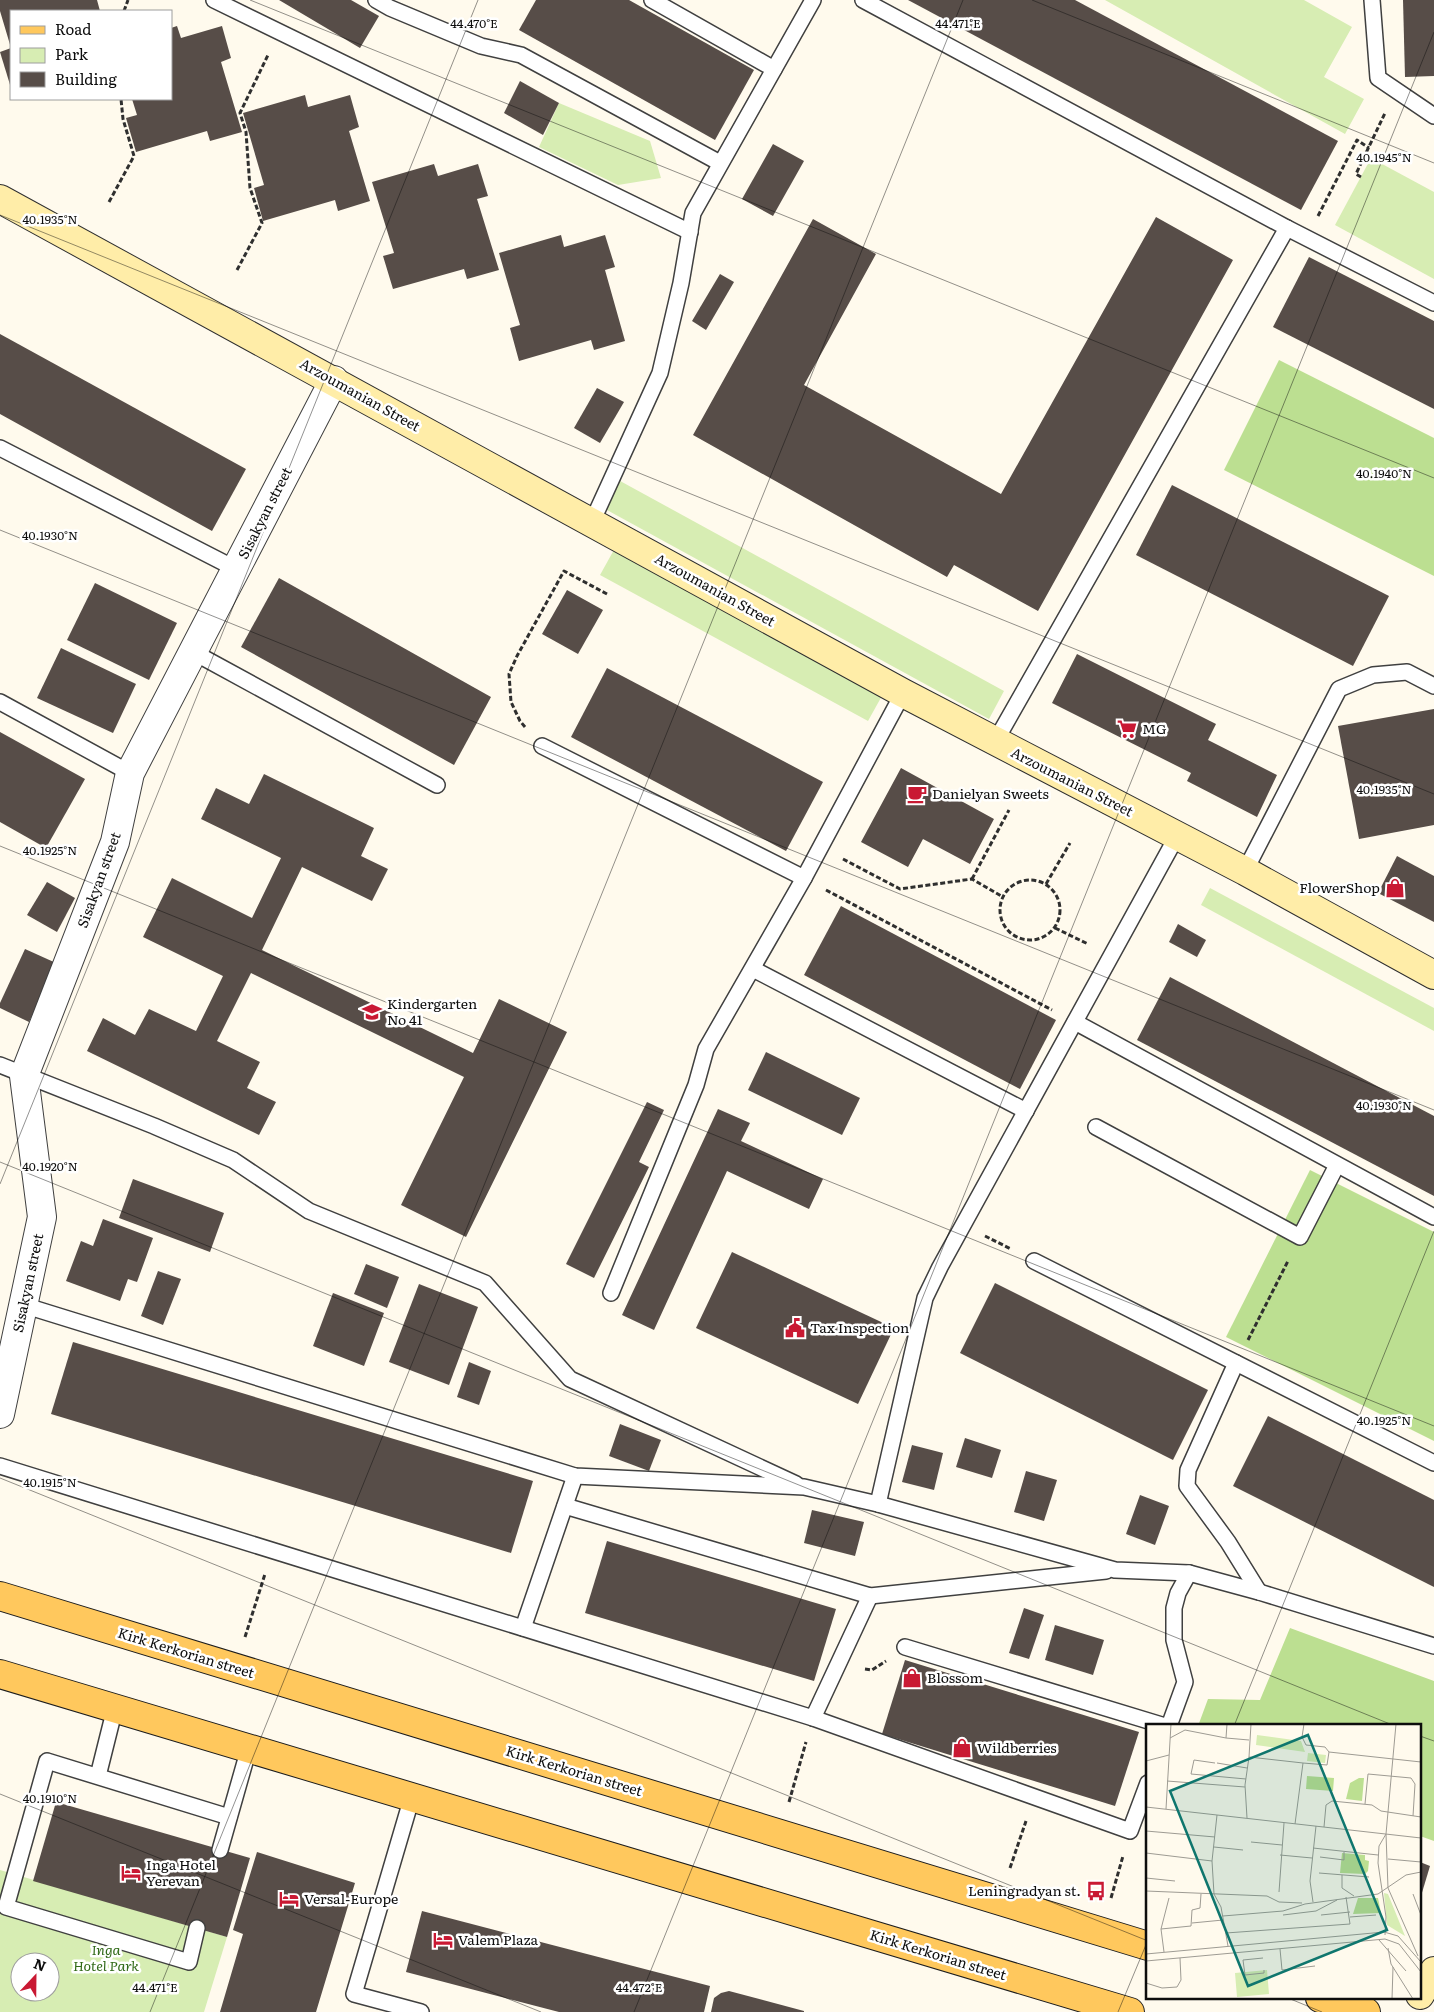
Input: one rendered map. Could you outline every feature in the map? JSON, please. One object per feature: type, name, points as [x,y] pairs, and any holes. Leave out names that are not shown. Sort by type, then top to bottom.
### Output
[{"type":"main road","name":"Arzoumanian Street","points":[[0,199],[334,380],[903,693],[1245,870],[1434,974]]},
{"type":"main road","name":"Kirk Kerkorian street","points":[[0,1596],[1146,1945]]},
{"type":"main road","name":"Kirk Kerkorian street","points":[[0,1674],[1130,2012]]},
{"type":"main road","points":[[1422,1992],[1434,1971]]},
{"type":"main road","points":[[1327,2000],[1366,2012]]},
{"type":"main road","points":[[1410,2012],[1417,2000]]},
{"type":"street","name":"Sisakyan street","points":[[0,1414],[8,1337],[23,1305],[42,1217],[12,1070],[115,842],[130,773],[334,380]]},
{"type":"lane","points":[[214,0],[690,232]]},
{"type":"lane","points":[[376,0],[390,8],[481,46],[521,55],[720,163]]},
{"type":"lane","points":[[652,0],[774,69]]},
{"type":"lane","points":[[592,522],[660,373],[681,283],[693,213],[813,0]]},
{"type":"lane","points":[[863,0],[1287,228],[1434,304]]},
{"type":"lane","points":[[1372,0],[1378,78],[1434,116]]},
{"type":"lane","points":[[995,742],[1287,228]]},
{"type":"lane","points":[[0,448],[236,569]]},
{"type":"lane","points":[[193,652],[437,785]]},
{"type":"lane","points":[[1245,870],[1339,689],[1373,675],[1408,672],[1434,686]]},
{"type":"lane","points":[[611,1293],[696,1085],[706,1049],[804,878],[903,693]]},
{"type":"lane","points":[[0,702],[130,773]]},
{"type":"lane","points":[[542,746],[804,878]]},
{"type":"lane","points":[[878,1504],[925,1298],[963,1225],[1177,836]]},
{"type":"lane","points":[[753,969],[1026,1111]]},
{"type":"lane","points":[[1075,1022],[1434,1218]]},
{"type":"lane","points":[[12,1070],[234,1160],[310,1211],[484,1283],[570,1379],[804,1487]]},
{"type":"lane","points":[[1096,1127],[1300,1237],[1337,1165]]},
{"type":"lane","points":[[1034,1261],[1434,1463]]},
{"type":"lane","points":[[23,1305],[575,1476],[804,1487],[878,1504],[1114,1570]]},
{"type":"lane","points":[[1236,1363],[1188,1470],[1187,1486],[1228,1542],[1259,1592]]},
{"type":"lane","points":[[0,1466],[813,1718],[1130,1831],[1146,1788]]},
{"type":"lane","points":[[523,1628],[575,1476]]},
{"type":"lane","points":[[565,1506],[870,1596],[1114,1570],[1189,1573],[1259,1592],[1434,1646]]},
{"type":"lane","points":[[1170,1724],[1185,1682],[1174,1640],[1174,1608],[1178,1593],[1189,1573]]},
{"type":"lane","points":[[813,1718],[870,1596]]},
{"type":"lane","points":[[904,1647],[1158,1724]]},
{"type":"lane","points":[[98,1776],[115,1708]]},
{"type":"lane","points":[[220,1850],[249,1748]]},
{"type":"lane","points":[[197,1928],[188,1962],[6,1907],[47,1761],[229,1817]]},
{"type":"lane","points":[[412,1797],[354,1994],[421,2012]]},
{"type":"path","points":[[237,270],[262,223],[250,188],[246,132],[240,113],[280,32]]},
{"type":"path","points":[[1361,177],[1356,174],[1396,90]]},
{"type":"path","points":[[109,202],[134,156],[123,119],[121,100]]},
{"type":"path","points":[[1307,238],[1357,140],[1370,148]]},
{"type":"path","points":[[542,746],[520,722],[511,702],[509,674],[564,571],[607,594]]},
{"type":"path","points":[[972,880],[1009,810]]},
{"type":"path","points":[[1046,884],[1070,843]]},
{"type":"path","points":[[820,847],[900,889],[972,880],[1003,896]]},
{"type":"path","points":[[804,878],[1075,1022]]},
{"type":"path","points":[[1026,880],[1036,880],[1046,884],[1054,890],[1059,899],[1061,908],[1060,919],[1055,928],[1039,939],[1019,938],[1011,933],[1001,916],[1000,906],[1003,896],[1017,883],[1026,880]]},
{"type":"path","points":[[1055,928],[1111,956]]},
{"type":"path","points":[[963,1225],[1034,1261]]},
{"type":"path","points":[[1236,1363],[1300,1237]]},
{"type":"path","points":[[245,1637],[272,1550]]},
{"type":"path","points":[[838,1665],[872,1670],[904,1647]]},
{"type":"path","points":[[789,1802],[813,1718]]},
{"type":"path","points":[[1010,1868],[1034,1797]]},
{"type":"path","points":[[1111,1898],[1125,1848]]},
{"type":"green space","points":[[1105,0],[1304,0],[1352,27],[1324,77],[1364,99],[1345,134]]},
{"type":"green space","points":[[559,103],[650,141],[661,178],[618,185],[539,147]]},
{"type":"green space","points":[[1371,158],[1434,192],[1434,279],[1335,225]]},
{"type":"green space","points":[[1279,360],[1434,438],[1434,576],[1224,470]]},
{"type":"green space","points":[[611,476],[1004,691],[989,719],[596,504]]},
{"type":"green space","points":[[615,548],[883,694],[868,721],[600,575]]},
{"type":"green space","points":[[1210,888],[1434,1008],[1434,1031],[1201,905]]},
{"type":"green space","points":[[1310,1170],[1434,1232],[1434,1441],[1226,1337]]},
{"type":"green space","points":[[1290,1628],[1434,1681],[1434,1841],[1422,1837],[1422,1724],[1199,1724],[1208,1699],[1260,1700]]},
{"type":"green space","name":"Inga Hotel Park","points":[[0,1870],[227,1937],[204,2012],[0,2012]]},
{"type":"building","points":[[0,0],[97,0],[100,10],[10,10],[10,45],[0,11]]},
{"type":"building","points":[[279,0],[351,0],[379,16],[360,48]]},
{"type":"building","points":[[536,0],[629,0],[754,70],[715,140],[519,30]]},
{"type":"building","points":[[908,0],[1075,0],[1338,141],[1301,210]]},
{"type":"building","points":[[1403,0],[1434,0],[1434,76],[1405,77]]},
{"type":"building","points":[[177,26],[181,38],[222,26],[231,58],[221,62],[242,132],[210,141],[207,131],[136,152],[126,118],[137,115],[132,100],[172,100],[172,28]]},
{"type":"building","points":[[10,48],[10,85],[0,52]]},
{"type":"building","points":[[520,81],[559,103],[543,135],[504,113]]},
{"type":"building","points":[[305,95],[308,107],[350,95],[359,127],[349,131],[370,201],[338,211],[335,200],[263,221],[254,188],[264,185],[243,113]]},
{"type":"building","points":[[773,144],[804,161],[773,216],[742,199]]},
{"type":"building","points":[[434,164],[438,176],[478,164],[488,196],[477,199],[499,270],[467,279],[464,269],[393,289],[383,256],[394,253],[372,182]]},
{"type":"building","points":[[1156,217],[1233,260],[1038,611],[954,565],[947,577],[693,435],[813,219],[876,254],[804,385],[1001,494]]},
{"type":"building","points":[[561,235],[564,247],[605,235],[615,267],[605,270],[625,341],[594,350],[591,340],[519,361],[510,328],[520,325],[499,253]]},
{"type":"building","points":[[1309,257],[1434,321],[1434,409],[1273,327]]},
{"type":"building","points":[[720,274],[734,282],[706,330],[692,321]]},
{"type":"building","points":[[0,334],[246,469],[212,531],[0,414]]},
{"type":"building","points":[[597,388],[624,402],[600,443],[574,428]]},
{"type":"building","points":[[1172,485],[1389,596],[1353,666],[1136,555]]},
{"type":"building","points":[[279,578],[491,697],[454,765],[241,647]]},
{"type":"building","points":[[95,583],[177,623],[149,680],[67,640]]},
{"type":"building","points":[[567,590],[603,610],[578,654],[542,634]]},
{"type":"building","points":[[61,648],[136,684],[113,733],[37,698]]},
{"type":"building","points":[[1077,654],[1216,724],[1208,740],[1277,775],[1257,817],[1187,781],[1191,773],[1052,703]]},
{"type":"building","points":[[607,668],[823,782],[786,851],[571,737]]},
{"type":"building","points":[[1434,709],[1434,825],[1359,839],[1338,726]]},
{"type":"building","points":[[0,732],[85,779],[46,848],[0,822]]},
{"type":"building","points":[[901,768],[994,819],[970,864],[923,839],[908,867],[861,842]]},
{"type":"building","points":[[264,774],[374,828],[361,856],[388,869],[372,901],[302,867],[262,950],[473,1053],[499,999],[567,1032],[466,1237],[401,1205],[464,1077],[251,973],[217,1041],[260,1062],[247,1088],[276,1102],[259,1135],[87,1051],[103,1018],[135,1035],[149,1009],[196,1031],[223,976],[143,937],[172,878],[252,918],[281,858],[201,819],[216,788],[249,804]]},
{"type":"building","points":[[1397,856],[1434,876],[1434,922],[1378,893]]},
{"type":"building","points":[[47,882],[75,898],[57,932],[27,915]]},
{"type":"building","points":[[841,906],[1056,1020],[1020,1089],[804,975]]},
{"type":"building","points":[[1178,924],[1206,940],[1197,957],[1169,942]]},
{"type":"building","points":[[25,949],[56,963],[29,1022],[0,1008],[0,1003]]},
{"type":"building","points":[[1170,977],[1434,1116],[1434,1196],[1137,1040]]},
{"type":"building","points":[[766,1052],[860,1098],[842,1135],[748,1090]]},
{"type":"building","points":[[647,1102],[664,1110],[639,1162],[649,1167],[594,1278],[566,1264]]},
{"type":"building","points":[[718,1109],[750,1123],[741,1141],[823,1179],[809,1209],[727,1171],[654,1330],[622,1315]]},
{"type":"building","points":[[133,1179],[224,1213],[210,1252],[119,1218]]},
{"type":"building","points":[[103,1219],[153,1238],[137,1282],[128,1279],[120,1301],[66,1281],[81,1241],[93,1246]]},
{"type":"building","name":"Tax Inspection","points":[[732,1252],[894,1328],[858,1404],[696,1328]]},
{"type":"building","points":[[366,1264],[399,1277],[387,1308],[354,1294]]},
{"type":"building","points":[[158,1271],[181,1279],[163,1325],[141,1316]]},
{"type":"building","points":[[995,1283],[1208,1390],[1173,1460],[960,1353]]},
{"type":"building","points":[[419,1284],[478,1307],[449,1385],[389,1362]]},
{"type":"building","points":[[333,1293],[384,1313],[364,1366],[313,1346]]},
{"type":"building","points":[[73,1342],[533,1481],[511,1553],[51,1414]]},
{"type":"building","points":[[469,1362],[491,1371],[479,1405],[457,1397]]},
{"type":"building","points":[[1268,1416],[1434,1500],[1434,1587],[1233,1486]]},
{"type":"building","points":[[620,1424],[661,1440],[649,1471],[609,1456]]},
{"type":"building","points":[[965,1438],[1001,1450],[992,1478],[956,1467]]},
{"type":"building","points":[[912,1445],[943,1453],[934,1490],[902,1482]]},
{"type":"building","points":[[1026,1471],[1057,1480],[1044,1521],[1014,1512]]},
{"type":"building","points":[[1140,1495],[1169,1506],[1155,1545],[1126,1534]]},
{"type":"building","points":[[812,1510],[864,1522],[855,1556],[804,1543]]},
{"type":"building","points":[[607,1541],[836,1609],[814,1681],[585,1613]]},
{"type":"building","points":[[1024,1608],[1044,1615],[1029,1659],[1009,1653]]},
{"type":"building","points":[[1055,1625],[1104,1640],[1093,1675],[1045,1660]]},
{"type":"building","points":[[905,1660],[1139,1732],[1115,1806],[882,1734]]},
{"type":"building","points":[[56,1802],[250,1858],[227,1937],[33,1881]]},
{"type":"building","points":[[257,1852],[355,1883],[316,2012],[220,2012],[243,1934],[233,1930]]},
{"type":"building","points":[[1422,1863],[1430,1866],[1422,1893]]},
{"type":"building","points":[[422,1911],[710,1986],[704,2012],[559,2012],[406,1972]]},
{"type":"building","points":[[729,1991],[804,2012],[711,2012],[714,1998],[721,1993]]},
{"type":"place","name":"MG","points":[[1127,729]]},
{"type":"place","name":"Danielyan Sweets","points":[[917,794]]},
{"type":"place","name":"FlowerShop","points":[[1395,888]]},
{"type":"place","name":"Kindergarten No 41","points":[[372,1012]]},
{"type":"place","name":"Tax Inspection","points":[[795,1328]]},
{"type":"place","name":"Blossom","points":[[912,1678]]},
{"type":"place","name":"Wildberries","points":[[962,1748]]},
{"type":"place","name":"Inga Hotel Yerevan","points":[[131,1873]]},
{"type":"place","name":"Leningradyan st.","points":[[1096,1891]]},
{"type":"place","name":"Versal-Europe","points":[[289,1899]]},
{"type":"place","name":"Valem Plaza","points":[[443,1940]]}]
